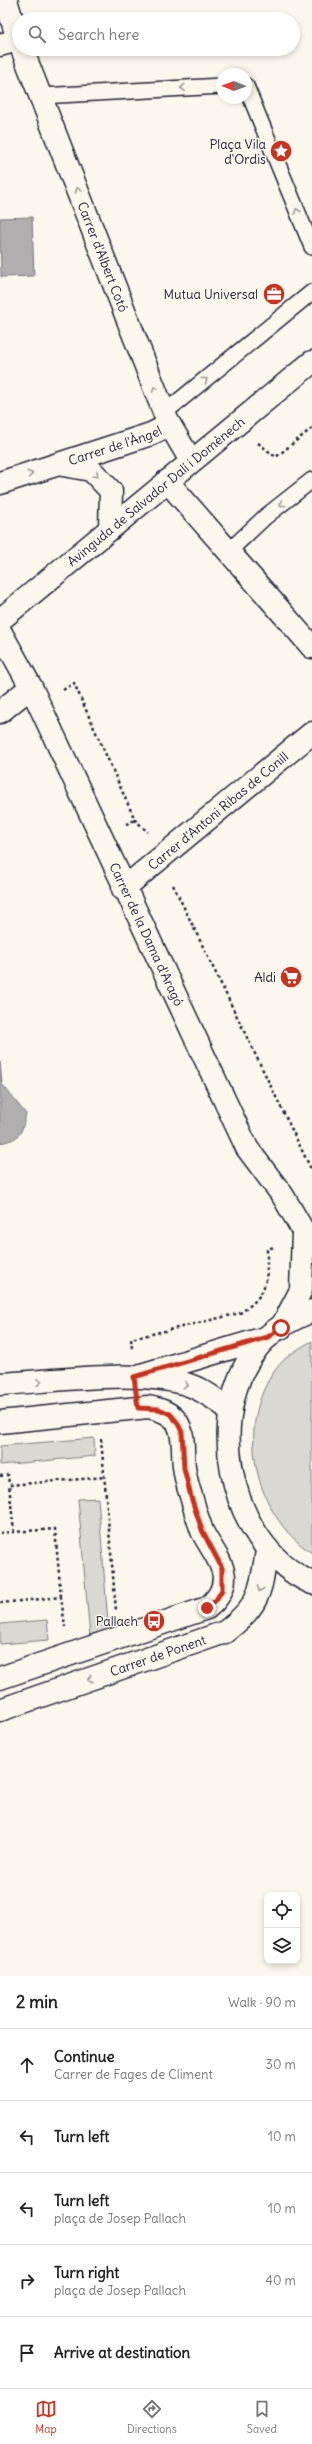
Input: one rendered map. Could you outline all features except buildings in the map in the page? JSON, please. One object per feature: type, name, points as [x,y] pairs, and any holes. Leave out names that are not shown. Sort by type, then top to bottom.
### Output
[{"type":"street","name":"Carrer d'Albert Cotó","points":[[6,0],[12,29]]},
{"type":"street","name":"Carrer d'Albert Cotó","points":[[21,56],[41,96],[167,419],[191,461]]},
{"type":"street","name":"Avinguda de Salvador Dalí i Domènech","points":[[0,620],[312,362]]},
{"type":"street","name":"Carrer de l'Àngel","points":[[0,483],[151,434],[167,419]]},
{"type":"street","name":"Carrer de l'Àngel","points":[[60,464],[91,470],[111,491],[110,528]]},
{"type":"street","points":[[167,481],[229,550],[312,647]]},
{"type":"street","name":"Carrer de la Dama d'Aragó","points":[[0,631],[40,707],[123,889],[247,1148],[283,1196],[307,1239]]},
{"type":"street","points":[[0,712],[30,687]]},
{"type":"street","name":"Carrer d'Antoni Ribas de Conill","points":[[123,889],[312,733]]},
{"type":"street","points":[[307,1239],[301,1290],[274,1332],[238,1382],[231,1410],[228,1442],[230,1463],[237,1493],[249,1523],[267,1551],[285,1566],[312,1583]]},
{"type":"street","points":[[134,1377],[274,1332],[312,1312]]},
{"type":"street","points":[[0,1384],[134,1377],[185,1384],[202,1390],[231,1410]]},
{"type":"street","points":[[0,1422],[148,1407],[159,1409],[170,1414],[177,1422],[182,1432],[184,1468],[191,1497],[202,1530],[222,1568],[224,1579],[219,1595],[207,1608],[0,1678]]},
{"type":"street","name":"Carrer de Ponent","points":[[0,1710],[225,1632],[247,1615],[255,1602],[262,1585],[267,1551]]},
{"type":"lane","points":[[41,96],[216,86]]},
{"type":"lane","points":[[252,101],[312,248]]},
{"type":"lane","points":[[167,419],[312,292]]},
{"type":"lane","points":[[229,550],[265,517],[312,480]]},
{"type":"path","points":[[276,458],[312,428]]},
{"type":"path","points":[[40,707],[74,683],[135,820],[150,833],[160,858],[312,1171]]},
{"type":"path","points":[[134,1377],[131,1338],[240,1313],[256,1303],[267,1282],[267,1250],[307,1239]]},
{"type":"path","points":[[100,1432],[117,1618]]},
{"type":"path","points":[[0,1476],[8,1475],[14,1532]]},
{"type":"path","points":[[9,1485],[104,1477]]},
{"type":"path","points":[[0,1533],[55,1529],[64,1619]]},
{"type":"path","points":[[0,1603],[61,1597]]},
{"type":"shaded area","points":[[32,217],[34,276],[1,277],[0,218]]},
{"type":"shaded area","points":[[0,1062],[2,1084],[26,1114],[19,1134],[12,1140],[0,1143]]},
{"type":"shaded area","points":[[312,1341],[312,1553],[292,1537],[276,1517],[264,1493],[256,1468],[254,1442],[256,1416],[263,1391],[280,1364],[297,1350]]},
{"type":"shaded area","points":[[94,1438],[95,1456],[0,1465],[0,1446]]},
{"type":"shaded area","points":[[98,1498],[109,1635],[90,1637],[78,1499]]},
{"type":"shaded area","points":[[47,1620],[49,1640],[0,1644],[0,1624]]},
{"type":"place","name":"Plaça Vila d'Ordis","points":[[281,151]]},
{"type":"place","name":"Mutua Universal","points":[[274,294]]},
{"type":"place","name":"Aldi","points":[[291,977]]},
{"type":"place","name":"Pallach","points":[[154,1621]]},
{"type":"route","points":[[207,1608],[216,1600],[222,1590],[224,1579],[222,1568],[202,1530],[191,1497],[184,1468],[182,1432],[177,1422],[170,1414],[159,1409],[148,1407],[138,1408],[134,1377],[268,1337],[281,1328]]}]
